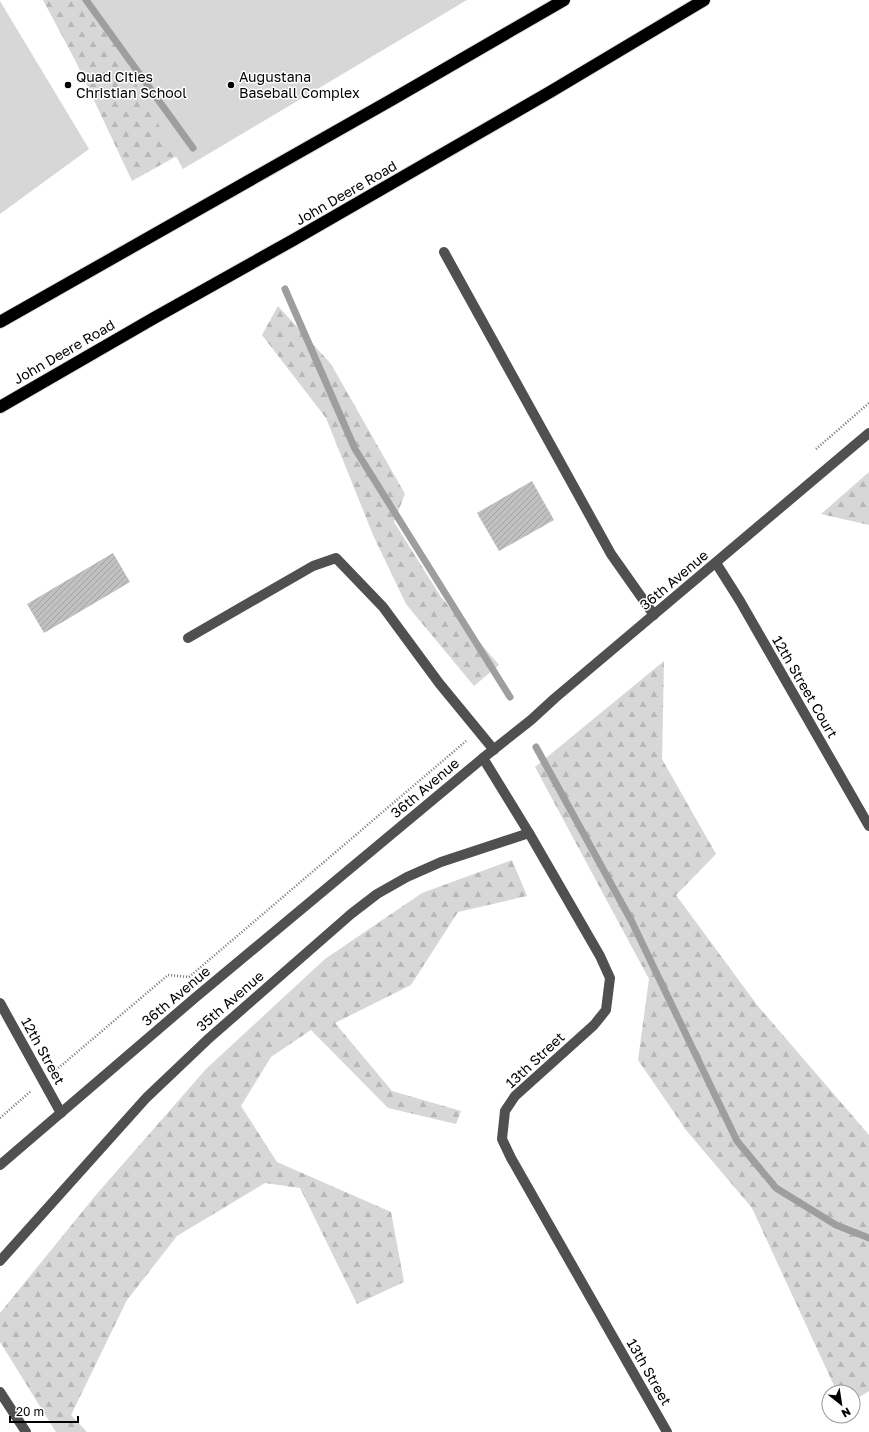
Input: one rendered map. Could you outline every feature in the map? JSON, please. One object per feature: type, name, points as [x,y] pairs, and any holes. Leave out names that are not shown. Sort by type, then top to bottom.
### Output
[{"type":"highway","points":[[0,322],[564,0]]},
{"type":"highway","name":"John Deere Road","points":[[0,406],[440,156],[704,0]]},
{"type":"street","points":[[444,252],[611,554],[654,615]]},
{"type":"street","name":"36th Avenue","points":[[0,1165],[196,997],[531,720],[555,698],[869,433]]},
{"type":"street","points":[[188,638],[313,566],[336,558],[383,607],[440,683],[494,750]]},
{"type":"street","name":"12th Street Court","points":[[716,563],[740,601],[869,826]]},
{"type":"street","name":"13th Street","points":[[484,758],[530,833],[600,956],[610,978],[606,1010],[594,1025],[515,1096],[505,1111],[502,1139],[511,1158],[667,1432]]},
{"type":"street","name":"35th Avenue","points":[[0,1262],[147,1097],[207,1040],[351,914],[377,894],[407,877],[448,860],[530,833]]},
{"type":"street","name":"12th Street","points":[[0,1003],[61,1113]]},
{"type":"street","points":[[0,1392],[26,1432]]},
{"type":"path","points":[[816,449],[869,403]]},
{"type":"path","points":[[0,1118],[168,975],[189,977],[478,730]]},
{"type":"green space","points":[[43,0],[137,0],[218,133],[132,181],[76,62]]},
{"type":"green space","name":"Augustana Baseball Complex","points":[[90,0],[467,0],[183,169]]},
{"type":"green space","points":[[0,1],[89,149],[0,214]]},
{"type":"green space","points":[[278,306],[331,364],[405,494],[394,522],[441,597],[499,665],[474,686],[406,604],[373,535],[326,418],[262,335]]},
{"type":"green space","points":[[869,472],[869,525],[821,514]]},
{"type":"green space","points":[[664,661],[662,759],[716,854],[676,895],[757,1005],[869,1135],[869,1391],[861,1396],[861,1384],[833,1384],[752,1208],[686,1130],[638,1060],[649,979],[535,767]]},
{"type":"green space","points":[[512,860],[527,896],[458,912],[411,985],[335,1023],[392,1091],[461,1111],[456,1124],[388,1108],[311,1030],[271,1057],[241,1106],[277,1162],[391,1212],[404,1282],[357,1304],[300,1188],[265,1183],[177,1236],[127,1300],[71,1415],[87,1432],[56,1432],[0,1342],[0,1313],[95,1196],[206,1069],[325,959],[422,893]]},
{"type":"building","points":[[532,481],[554,520],[499,551],[477,513]]},
{"type":"building","points":[[113,553],[130,582],[44,633],[27,604]]},
{"type":"waterway","points":[[86,0],[193,148]]},
{"type":"waterway","points":[[285,289],[355,449],[510,697]]},
{"type":"waterway","points":[[536,747],[632,922],[737,1141],[776,1188],[836,1225],[869,1238]]},
{"type":"place","name":"Quad Cities Christian School","points":[[68,85]]},
{"type":"place","name":"Augustana Baseball Complex","points":[[231,85]]}]
